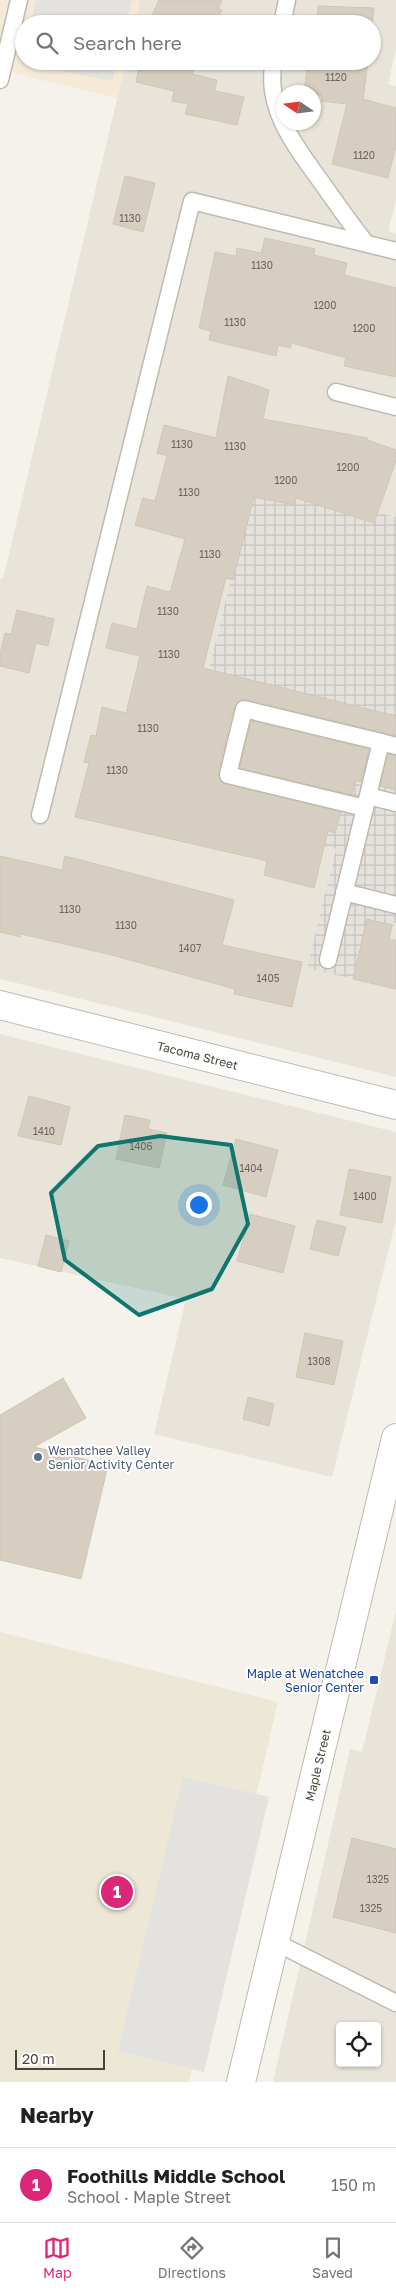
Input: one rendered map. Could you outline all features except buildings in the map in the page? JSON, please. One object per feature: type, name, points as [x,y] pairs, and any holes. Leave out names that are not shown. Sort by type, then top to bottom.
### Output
[{"type":"street","name":"Tacoma Street","points":[[0,1005],[396,1105]]},
{"type":"street","name":"Maple Street","points":[[241,2082],[395,1444]]},
{"type":"lane","points":[[0,80],[7,20],[19,0]]},
{"type":"lane","points":[[284,15],[287,0]]},
{"type":"lane","points":[[272,70],[271,77],[278,112],[289,139],[365,242]]},
{"type":"lane","points":[[40,816],[192,201],[396,251]]},
{"type":"lane","points":[[336,392],[396,408]]},
{"type":"lane","points":[[328,960],[367,802],[388,744],[244,709],[228,775],[367,802],[396,803]]},
{"type":"lane","points":[[344,892],[396,905]]},
{"type":"lane","points":[[276,1942],[396,2003]]},
{"type":"highlighted area","points":[[160,1136],[231,1145],[248,1224],[212,1289],[139,1315],[65,1260],[51,1193],[98,1146]]},
{"type":"shaded area","points":[[0,0],[140,0],[137,15],[15,15],[15,70],[124,70],[117,98],[0,70]]},
{"type":"shaded area","points":[[36,0],[132,0],[128,15],[32,15]]},
{"type":"shaded area","points":[[140,0],[396,0],[396,50],[388,84],[396,86],[396,200],[388,231],[396,234],[396,517],[254,483],[175,810],[336,849],[307,968],[396,923],[396,1077],[0,979],[0,579],[3,579],[124,70],[381,70],[381,15],[137,15]]},
{"type":"shaded area","points":[[56,70],[115,70],[112,81]]},
{"type":"shaded area","points":[[254,483],[396,517],[396,923],[394,923],[379,985],[307,968],[336,849],[175,810]]},
{"type":"shaded area","points":[[0,1034],[396,1132],[396,1220],[332,1477],[154,1434],[186,1299],[0,1258]]},
{"type":"shaded area","points":[[396,1611],[396,2082],[273,2082],[350,1749],[362,1752]]},
{"type":"shaded area","points":[[0,1632],[278,1702],[189,2082],[0,2082]]},
{"type":"shaded area","points":[[183,1777],[269,1797],[204,2072],[118,2051]]},
{"type":"place","name":"Wenatchee Valley Senior Activity Center","points":[[38,1457]]},
{"type":"place","name":"Maple at Wenatchee Senior Center","points":[[374,1680]]},
{"type":"place","name":"Foothills Middle School","points":[[117,1892]]}]
